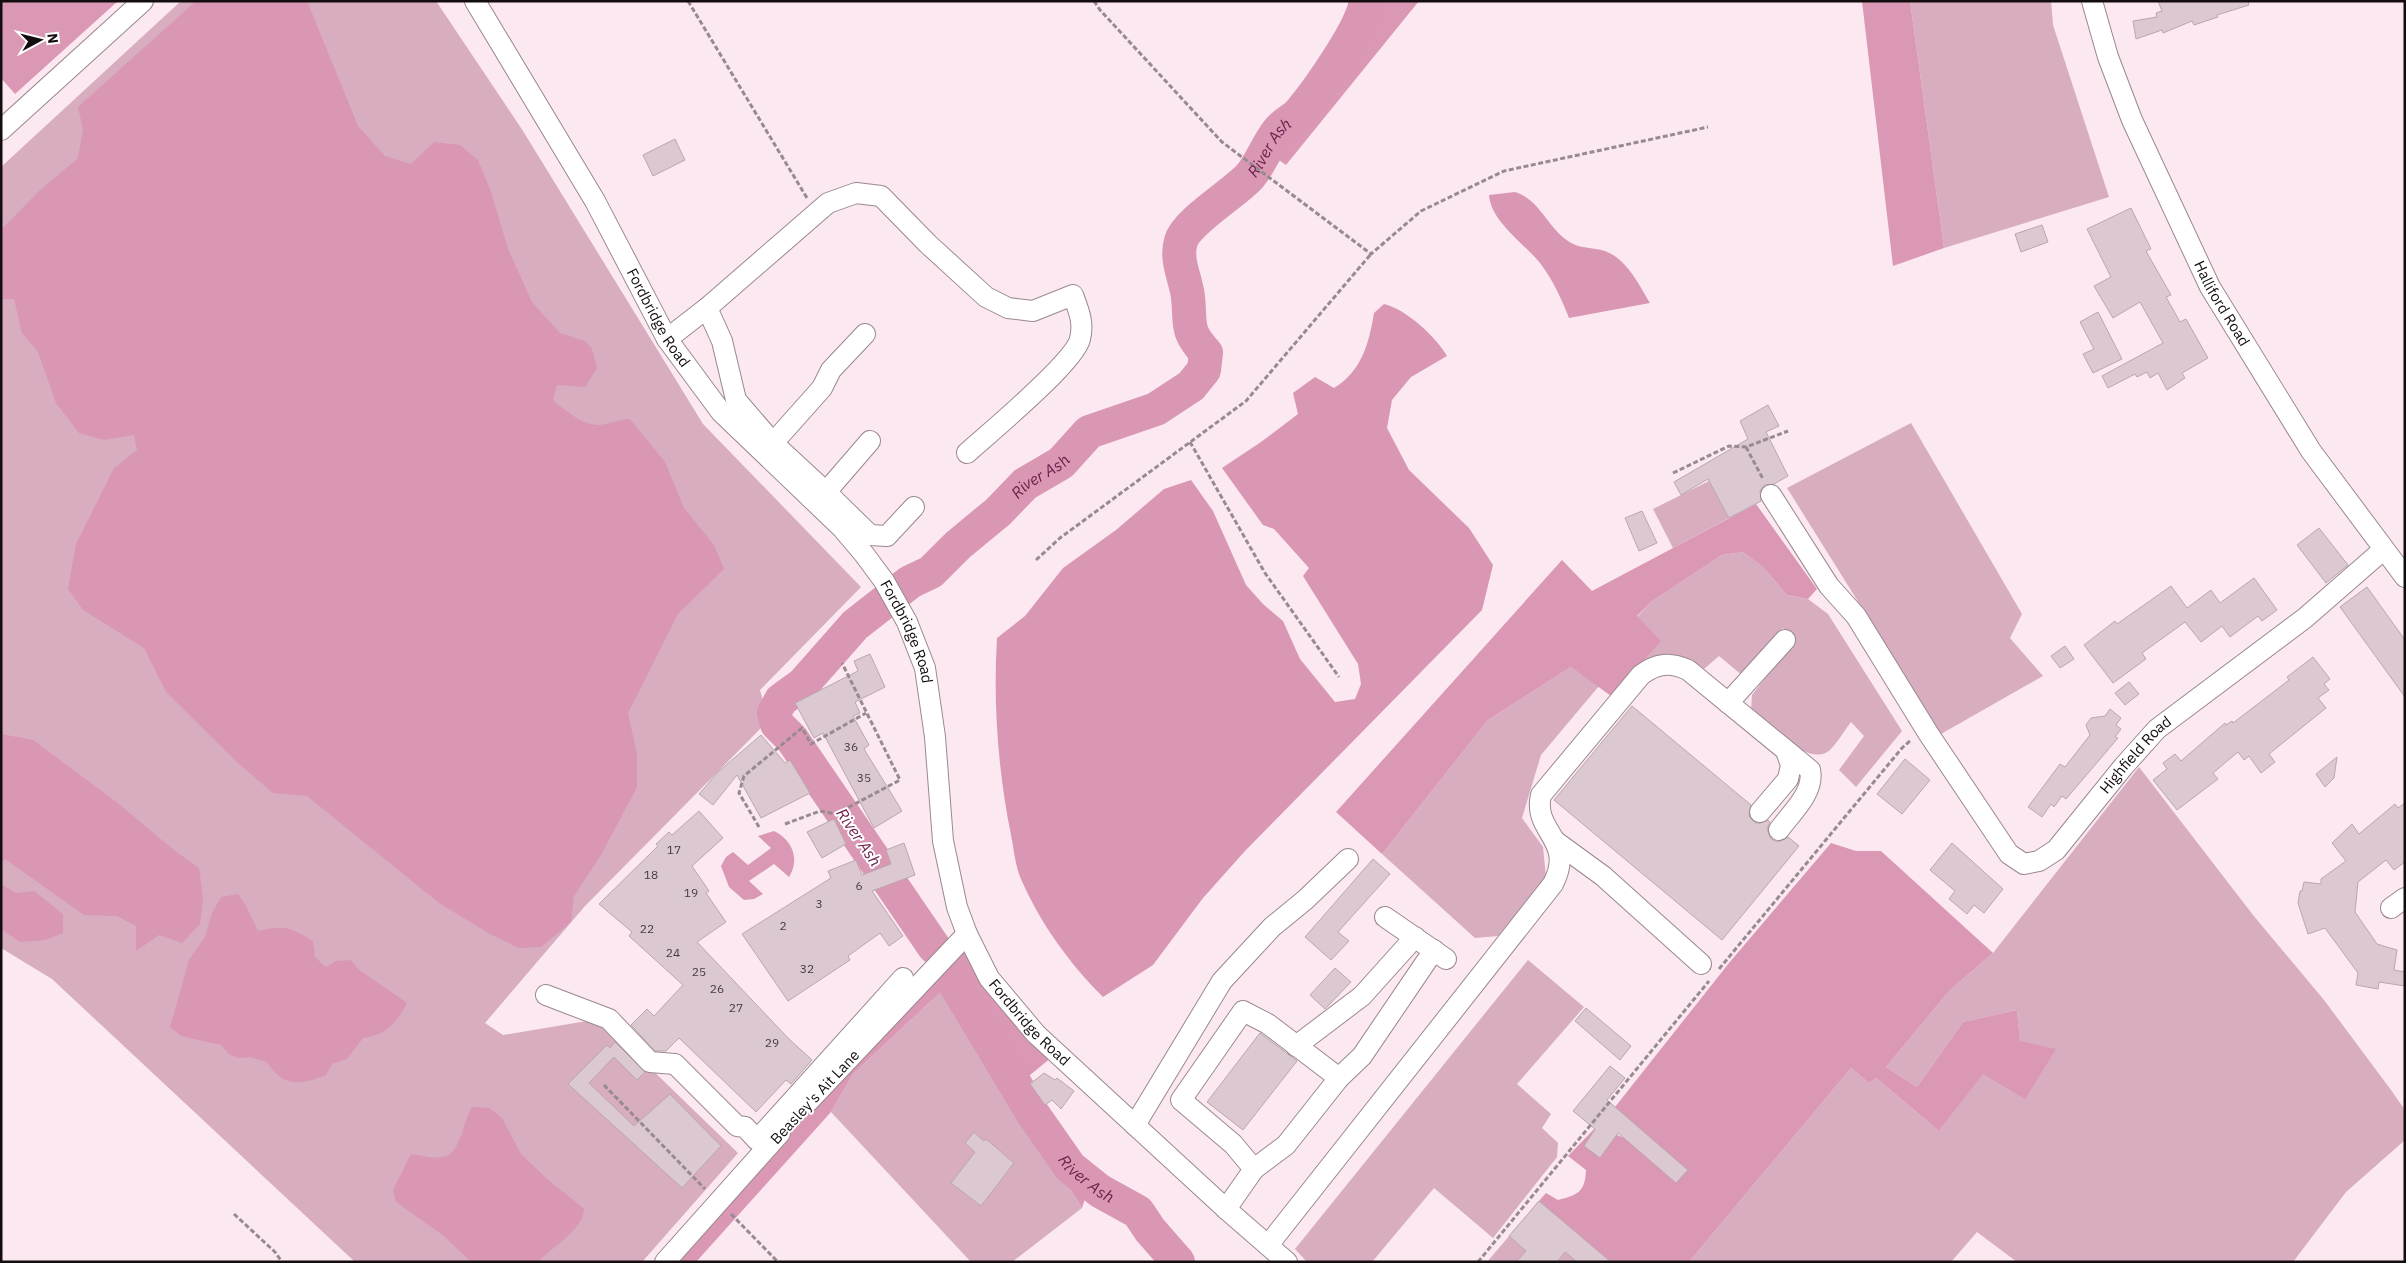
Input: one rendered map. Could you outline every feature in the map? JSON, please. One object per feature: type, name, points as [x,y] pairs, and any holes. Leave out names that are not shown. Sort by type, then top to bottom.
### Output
[{"type":"street","points":[[1,130],[143,1]]},
{"type":"street","name":"Fordbridge Road","points":[[475,1],[595,201],[667,338],[721,412],[821,498],[884,581],[907,622],[925,668],[935,737],[943,841],[956,907],[967,934],[990,978],[1036,1034],[1226,1209],[1288,1262]]},
{"type":"street","name":"Halliford Road","points":[[2092,1],[2108,57],[2132,120],[2205,278],[2255,363],[2311,451],[2405,577]]},
{"type":"street","points":[[667,338],[707,308],[828,203],[856,193],[881,196],[928,244],[986,297],[1008,308],[1033,311],[1073,296],[1082,320],[1080,341],[1066,362],[967,453]]},
{"type":"street","points":[[707,308],[722,341],[736,400],[821,498],[870,536],[887,536],[914,507]]},
{"type":"street","points":[[774,443],[822,388],[831,370],[865,334]]},
{"type":"street","points":[[821,498],[870,441]]},
{"type":"street","name":"Highfield Road","points":[[1771,495],[1829,586],[1856,616],[1928,733],[2009,854],[2024,864],[2039,861],[2056,850],[2123,767],[2157,729],[2305,618],[2383,550]]},
{"type":"street","points":[[1728,703],[1785,640]]},
{"type":"street","points":[[1269,1244],[1553,884],[1561,863],[1555,841],[1541,818],[1538,806],[1541,795],[1641,675],[1652,667],[1664,664],[1676,665],[1688,670],[1810,770],[1812,779],[1807,792],[1778,830]]},
{"type":"street","points":[[1760,812],[1788,779],[1791,765],[1786,751]]},
{"type":"street","points":[[1555,841],[1603,876],[1701,964]]},
{"type":"street","points":[[1134,1125],[1222,981],[1272,927],[1305,900],[1348,859]]},
{"type":"street","points":[[1226,1209],[1254,1169],[1286,1145],[1339,1078],[1362,1056],[1440,954],[1385,917]]},
{"type":"street","name":"Beasley's Ait Lane","points":[[665,1262],[718,1202],[967,934]]},
{"type":"street","points":[[1296,1046],[1362,996],[1415,937]]},
{"type":"street","points":[[546,995],[609,1019],[650,1062],[675,1064],[737,1126],[745,1127],[757,1140],[903,978]]},
{"type":"street","points":[[1254,1169],[1233,1144],[1181,1100],[1244,1011],[1268,1024],[1339,1078]]},
{"type":"path","points":[[688,1],[816,213]]},
{"type":"path","points":[[1094,1],[1222,142],[1371,254]]},
{"type":"path","points":[[1036,560],[1060,538],[1246,401],[1371,254],[1421,210],[1504,171],[1708,127]]},
{"type":"path","points":[[1673,473],[1729,446],[1746,447],[1788,431]]},
{"type":"path","points":[[1190,442],[1265,573],[1339,677]]},
{"type":"path","points":[[1746,447],[1771,495]]},
{"type":"path","points":[[785,824],[820,811],[839,812],[900,780],[842,663]]},
{"type":"path","points":[[759,827],[739,793],[744,776],[794,732],[802,728],[811,744],[866,713]]},
{"type":"path","points":[[1478,1262],[1902,748],[1914,738],[1928,733]]},
{"type":"path","points":[[604,1085],[778,1262]]},
{"type":"path","points":[[234,1214],[275,1252],[282,1262]]},
{"type":"shaded area","points":[[1,1],[118,1],[15,94],[1,78]]},
{"type":"shaded area","points":[[181,1],[436,1],[523,131],[703,424],[861,587],[760,690],[769,720],[585,906],[485,1023],[503,1035],[593,1020],[610,1029],[738,1153],[642,1262],[355,1262],[52,979],[1,948],[1,167]]},
{"type":"shaded area","points":[[196,1],[307,1],[358,126],[385,156],[411,164],[434,142],[460,145],[478,160],[491,192],[508,249],[532,302],[560,333],[585,341],[592,349],[597,368],[585,387],[557,385],[553,401],[586,423],[602,425],[630,419],[665,462],[684,508],[714,545],[724,569],[678,614],[628,713],[637,755],[637,787],[601,855],[574,896],[571,922],[541,947],[519,948],[490,934],[439,903],[307,796],[273,793],[240,765],[166,692],[144,648],[83,610],[68,589],[76,544],[114,468],[137,450],[134,435],[104,440],[79,433],[56,403],[38,352],[22,333],[14,299],[1,299],[1,230],[39,191],[78,158],[83,130],[78,107]]},
{"type":"shaded area","points":[[1365,1],[1419,1],[1286,165],[1266,151],[1279,129],[1300,113],[1357,31],[1366,8]]},
{"type":"shaded area","points":[[1862,1],[1910,1],[1944,248],[1893,266]]},
{"type":"shaded area","points":[[1910,1],[2051,1],[2053,25],[2109,197],[1944,248]]},
{"type":"shaded area","points":[[1515,192],[1531,201],[1554,229],[1572,244],[1605,251],[1620,260],[1632,273],[1650,303],[1569,318],[1545,269],[1509,232],[1491,205],[1489,195]]},
{"type":"shaded area","points":[[1384,304],[1402,312],[1420,325],[1436,341],[1447,356],[1411,377],[1392,400],[1387,428],[1409,470],[1469,528],[1493,565],[1482,610],[1245,851],[1203,898],[1153,965],[1103,997],[1056,942],[1037,911],[1017,869],[1000,762],[996,712],[997,638],[1025,616],[1063,568],[1116,530],[1164,489],[1191,480],[1213,511],[1246,585],[1263,604],[1283,621],[1300,659],[1335,702],[1355,699],[1361,684],[1358,664],[1303,576],[1309,568],[1274,529],[1263,525],[1222,468],[1298,414],[1293,393],[1315,377],[1334,388],[1344,381],[1358,365],[1367,345],[1374,313]]},
{"type":"shaded area","points":[[1911,423],[2022,614],[2010,638],[2043,676],[1941,734],[1787,488]]},
{"type":"shaded area","points":[[1709,481],[1729,518],[1673,548],[1653,509]]},
{"type":"shaded area","points":[[1756,504],[1817,589],[1808,599],[1787,595],[1763,567],[1743,552],[1722,555],[1651,602],[1637,616],[1661,641],[1611,696],[1571,667],[1488,720],[1382,854],[1336,812],[1562,560],[1592,591]]},
{"type":"shaded area","points":[[1743,552],[1763,567],[1787,595],[1808,599],[1828,614],[1902,731],[1856,787],[1839,770],[1864,736],[1851,722],[1830,750],[1822,754],[1811,754],[1789,743],[1751,712],[1752,695],[1794,641],[1783,628],[1743,676],[1719,656],[1704,669],[1689,659],[1673,656],[1657,657],[1640,664],[1637,617],[1651,602],[1722,555]]},
{"type":"shaded area","points":[[1571,667],[1599,686],[1541,755],[1522,818],[1543,847],[1546,877],[1498,936],[1475,938],[1382,854],[1488,720]]},
{"type":"shaded area","points":[[1,734],[33,740],[115,801],[175,851],[199,868],[203,898],[200,924],[182,943],[159,935],[136,951],[136,926],[117,916],[84,915],[5,859],[1,864]]},
{"type":"shaded area","points":[[2139,767],[2253,915],[2324,1000],[2391,1090],[2405,1110],[2405,1140],[2346,1192],[2293,1262],[2017,1262],[1977,1232],[1951,1262],[1689,1262],[1851,1068],[1869,1083],[1876,1078],[1939,1131],[1983,1073],[2025,1098],[2017,1010],[1963,1022],[1917,1087],[1886,1067],[1950,990],[1993,953]]},
{"type":"shaded area","points":[[774,831],[786,840],[793,851],[794,864],[792,871],[789,877],[774,864],[749,881],[763,894],[754,899],[744,900],[729,887],[721,866],[726,857],[733,852],[748,865],[771,848],[758,836]]},
{"type":"shaded area","points":[[1831,843],[1856,851],[1881,851],[1993,953],[1950,990],[1886,1067],[1917,1087],[1963,1022],[2017,1010],[2020,1041],[2056,1049],[2025,1099],[1983,1074],[1939,1131],[1876,1078],[1869,1083],[1851,1068],[1689,1262],[1611,1262],[1539,1201],[1546,1193],[1558,1200],[1575,1194],[1582,1188],[1586,1170],[1568,1156],[1597,1126],[1624,1138],[1615,1107],[1729,963]]},
{"type":"shaded area","points":[[1,884],[16,893],[34,891],[63,914],[63,933],[45,940],[20,942],[1,929]]},
{"type":"shaded area","points":[[238,894],[258,931],[281,928],[298,933],[313,941],[315,957],[326,967],[336,961],[351,960],[358,969],[407,1003],[399,1017],[385,1031],[363,1038],[347,1059],[332,1064],[326,1075],[300,1082],[286,1080],[273,1070],[267,1062],[250,1057],[239,1058],[230,1055],[221,1045],[181,1036],[170,1027],[189,960],[205,937],[212,913],[221,897]]},
{"type":"shaded area","points":[[958,943],[995,995],[1052,1057],[1024,1080],[1074,1158],[1094,1171],[1082,1208],[944,989],[853,1074],[831,1112],[696,1262],[654,1262]]},
{"type":"shaded area","points":[[1528,960],[1584,1007],[1517,1084],[1551,1114],[1542,1128],[1558,1143],[1557,1157],[1493,1238],[1434,1188],[1372,1262],[1307,1262],[1295,1249]]},
{"type":"shaded area","points":[[944,989],[1082,1208],[1012,1262],[971,1262],[831,1112],[853,1074]]},
{"type":"shaded area","points":[[472,1107],[489,1108],[502,1118],[521,1154],[546,1178],[584,1209],[582,1217],[573,1231],[538,1262],[471,1262],[444,1236],[396,1202],[393,1190],[411,1154],[435,1158],[449,1155],[458,1144]]},
{"type":"shaded area","points":[[1539,1201],[1611,1262],[1487,1262]]},
{"type":"building","points":[[2158,1],[2248,1],[2249,5],[2217,15],[2218,17],[2194,25],[2192,21],[2163,33],[2162,30],[2136,39],[2133,21],[2157,17],[2156,13],[2162,11]]},
{"type":"building","points":[[675,139],[685,160],[653,176],[643,155]]},
{"type":"building","points":[[2131,208],[2151,249],[2146,251],[2171,295],[2166,297],[2180,322],[2186,319],[2208,358],[2182,373],[2185,378],[2167,390],[2158,373],[2150,378],[2147,372],[2137,377],[2135,374],[2108,388],[2102,376],[2163,343],[2140,302],[2113,318],[2094,286],[2111,277],[2087,229]]},
{"type":"building","points":[[2042,225],[2048,242],[2021,252],[2015,234]]},
{"type":"building","points":[[2098,312],[2122,359],[2093,373],[2083,354],[2094,349],[2080,322]]},
{"type":"building","points":[[1768,405],[1779,426],[1766,432],[1788,476],[1774,484],[1764,485],[1760,491],[1761,501],[1729,518],[1708,479],[1681,495],[1674,482],[1748,439],[1740,421]]},
{"type":"building","points":[[1642,511],[1657,543],[1639,551],[1625,518]]},
{"type":"building","points":[[2319,528],[2348,565],[2326,583],[2297,545]]},
{"type":"building","points":[[2254,578],[2277,610],[2262,621],[2258,616],[2230,637],[2222,626],[2201,642],[2185,622],[2142,653],[2146,659],[2113,683],[2084,645],[2115,621],[2117,624],[2171,586],[2187,608],[2211,590],[2220,603]]},
{"type":"building","points":[[2367,587],[2405,640],[2405,697],[2340,607]]},
{"type":"building","points":[[2065,646],[2074,659],[2060,668],[2051,656]]},
{"type":"building","points":[[870,654],[885,687],[855,702],[860,713],[853,716],[869,745],[864,749],[902,811],[874,828],[823,733],[814,738],[795,703],[858,671],[854,661]]},
{"type":"building","points":[[2313,657],[2330,679],[2324,684],[2329,690],[2318,698],[2326,708],[2269,754],[2275,762],[2261,773],[2249,756],[2244,760],[2238,752],[2213,773],[2218,779],[2177,810],[2153,780],[2167,769],[2163,763],[2175,754],[2181,761],[2225,723],[2226,725],[2232,721],[2233,723],[2289,680],[2287,677]]},
{"type":"building","points":[[2129,682],[2139,694],[2125,705],[2115,693]]},
{"type":"building","points":[[1632,706],[1751,805],[1749,816],[1753,821],[1758,824],[1768,820],[1770,822],[1767,829],[1771,839],[1778,842],[1788,837],[1799,846],[1722,940],[1554,800]]},
{"type":"building","points":[[2110,709],[2121,718],[2116,725],[2121,729],[2115,737],[2118,738],[2066,799],[2062,796],[2054,807],[2051,804],[2042,817],[2028,807],[2060,764],[2065,767],[2090,735],[2086,725],[2091,718],[2105,716]]},
{"type":"building","points":[[761,735],[785,763],[790,760],[810,793],[761,818],[737,775],[713,805],[699,794],[718,772]]},
{"type":"building","points":[[2337,757],[2334,778],[2325,787],[2316,774]]},
{"type":"building","points":[[1905,759],[1930,780],[1902,814],[1877,794]]},
{"type":"building","points":[[2405,803],[2405,862],[2394,870],[2386,860],[2358,882],[2355,912],[2377,944],[2397,950],[2394,970],[2405,972],[2405,986],[2379,982],[2378,989],[2356,985],[2358,973],[2325,928],[2308,934],[2298,903],[2300,891],[2302,891],[2304,882],[2321,884],[2321,879],[2346,861],[2332,843],[2352,824],[2359,834],[2395,804],[2398,808]]},
{"type":"building","points":[[699,811],[723,838],[692,866],[709,891],[706,893],[726,922],[697,942],[789,1039],[812,1060],[791,1084],[786,1080],[756,1112],[679,1038],[666,1051],[655,1051],[631,1025],[647,1009],[654,1016],[683,985],[629,936],[632,932],[599,904],[658,846],[656,844],[669,832],[672,835]]},
{"type":"building","points":[[834,819],[846,844],[822,858],[807,832]]},
{"type":"building","points":[[904,843],[915,875],[872,891],[903,936],[889,946],[880,933],[848,956],[850,960],[788,1001],[742,934],[831,878],[828,871],[856,860],[862,875],[891,864],[886,850]]},
{"type":"building","points":[[1952,843],[2003,889],[1984,913],[1974,905],[1967,914],[1949,899],[1955,891],[1930,870]]},
{"type":"building","points":[[1373,859],[1390,874],[1338,932],[1349,941],[1331,960],[1305,937]]},
{"type":"building","points":[[1335,968],[1351,982],[1325,1009],[1310,995]]},
{"type":"building","points":[[1586,1008],[1631,1046],[1620,1060],[1575,1021]]},
{"type":"building","points":[[1260,1033],[1297,1061],[1243,1130],[1207,1102]]},
{"type":"building","points":[[615,1042],[645,1072],[637,1080],[614,1057],[589,1083],[634,1126],[670,1094],[721,1146],[682,1188],[568,1084],[607,1045],[610,1048]]},
{"type":"building","points":[[1610,1066],[1625,1078],[1607,1100],[1688,1170],[1676,1183],[1618,1133],[1600,1158],[1584,1146],[1595,1129],[1573,1111]]},
{"type":"building","points":[[1044,1073],[1055,1080],[1057,1078],[1074,1091],[1061,1109],[1052,1100],[1045,1105],[1030,1084]]},
{"type":"building","points":[[974,1132],[984,1141],[986,1139],[1014,1163],[981,1206],[951,1183],[975,1152],[965,1143]]},
{"type":"building","points":[[1539,1201],[1611,1262],[1577,1262],[1565,1252],[1557,1262],[1516,1262],[1526,1251],[1509,1236]]},
{"type":"waterway","name":"River Ash","points":[[934,947],[792,739],[777,724],[774,713],[781,700],[803,684],[855,625],[910,582],[931,572],[958,545],[998,512],[1025,484],[1061,463],[1089,432],[1156,409],[1191,386],[1204,370],[1206,353],[1199,345],[1190,327],[1187,290],[1179,255],[1181,241],[1192,225],[1250,176],[1278,131],[1299,114],[1350,40],[1358,25],[1365,1]]},
{"type":"waterway","name":"River Ash","points":[[949,974],[1033,1114],[1070,1167],[1100,1191],[1138,1212],[1150,1230],[1178,1262]]}]
